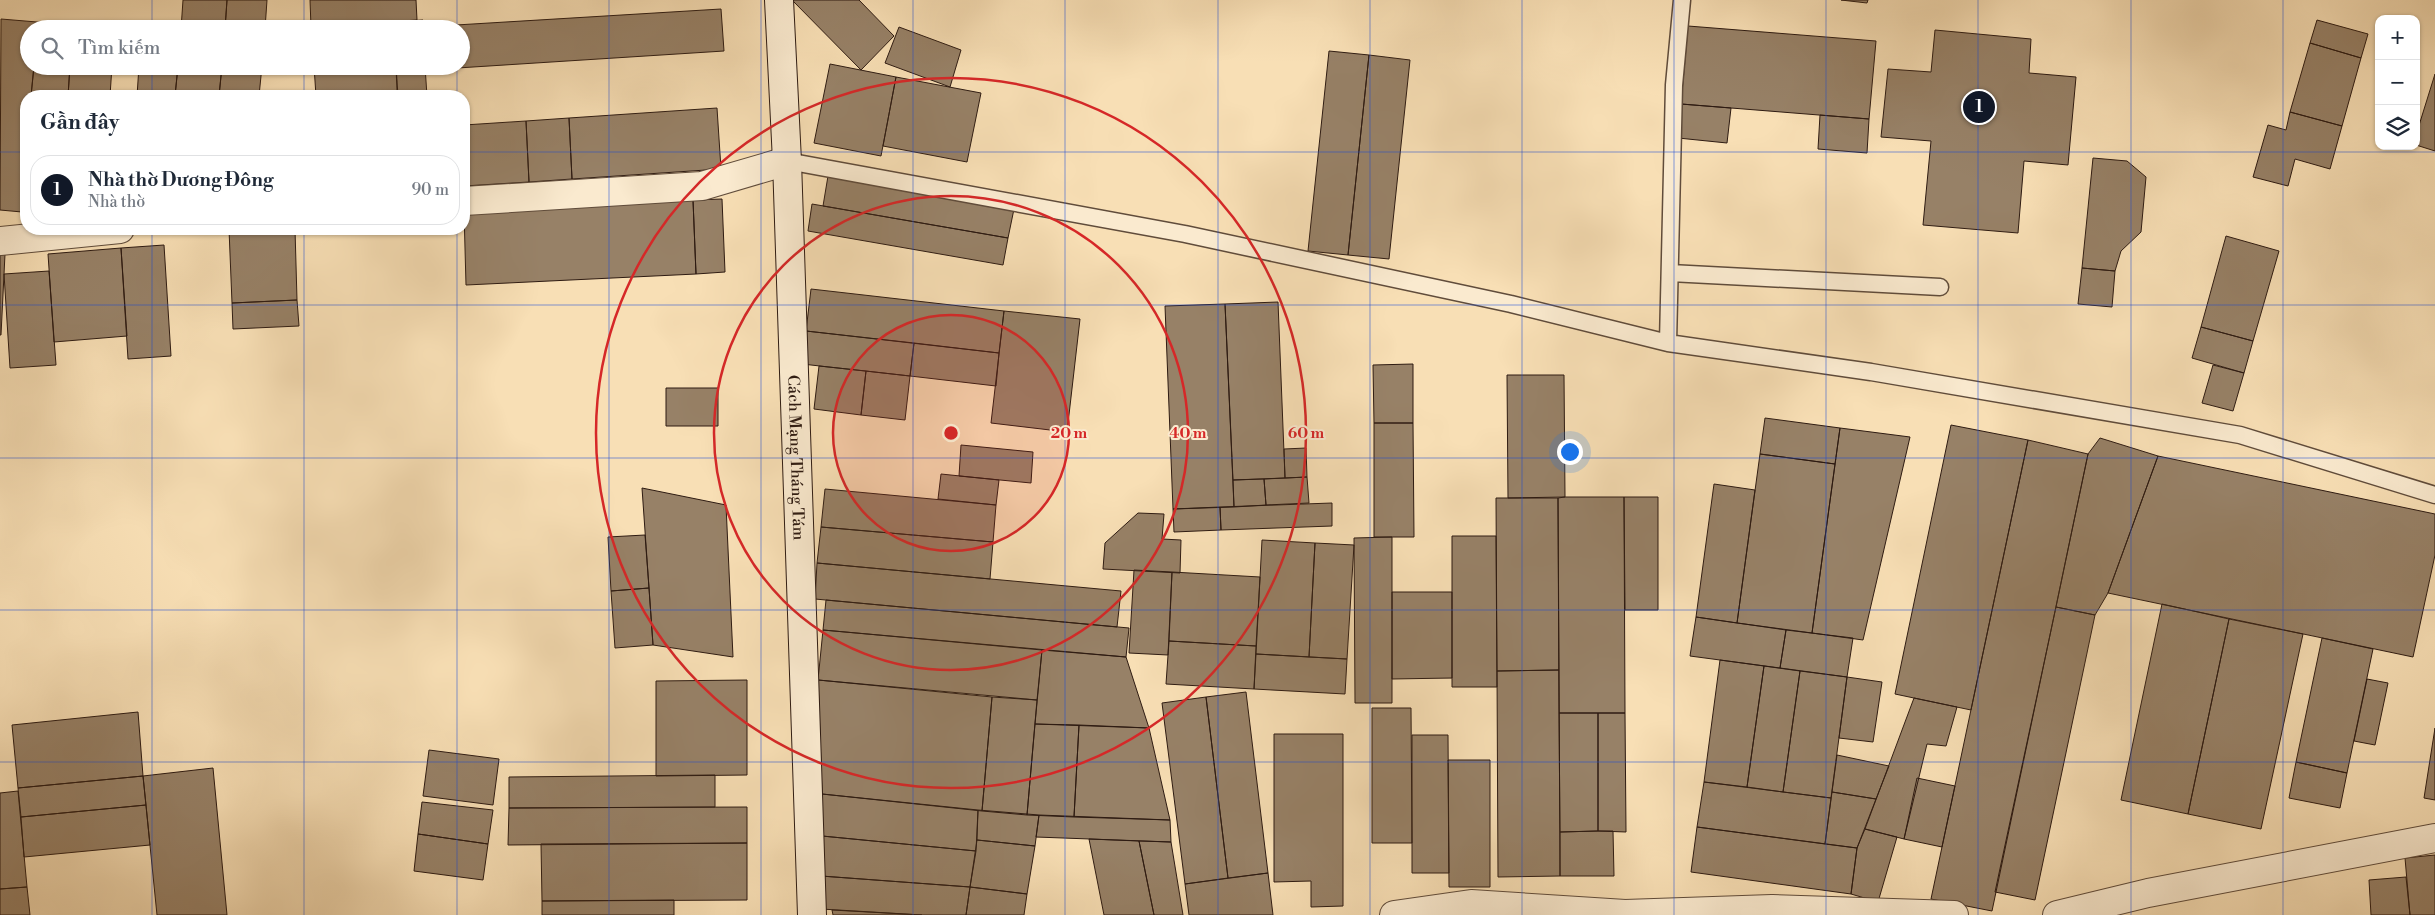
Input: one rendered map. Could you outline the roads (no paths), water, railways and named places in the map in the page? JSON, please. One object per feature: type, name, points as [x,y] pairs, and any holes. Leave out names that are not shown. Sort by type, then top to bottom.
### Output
[{"type":"street","name":"Cách Mạng Tháng Tám","points":[[779,0],[787,161],[812,915]]},
{"type":"street","points":[[470,201],[702,186],[787,161]]},
{"type":"street","points":[[0,241],[60,235]]},
{"type":"street","points":[[2057,915],[2148,893],[2435,838]]},
{"type":"street","points":[[1394,915],[1471,904],[1625,914],[1772,909],[1954,915]]},
{"type":"lane","points":[[1668,342],[1674,85],[1682,0]]},
{"type":"lane","points":[[787,161],[1185,234],[1511,304],[1668,342],[1871,372],[2240,435],[2435,495]]},
{"type":"lane","points":[[1670,273],[1940,287]]},
{"type":"place","name":"Nhà thờ Dương Đông","points":[[1979,107]]}]
